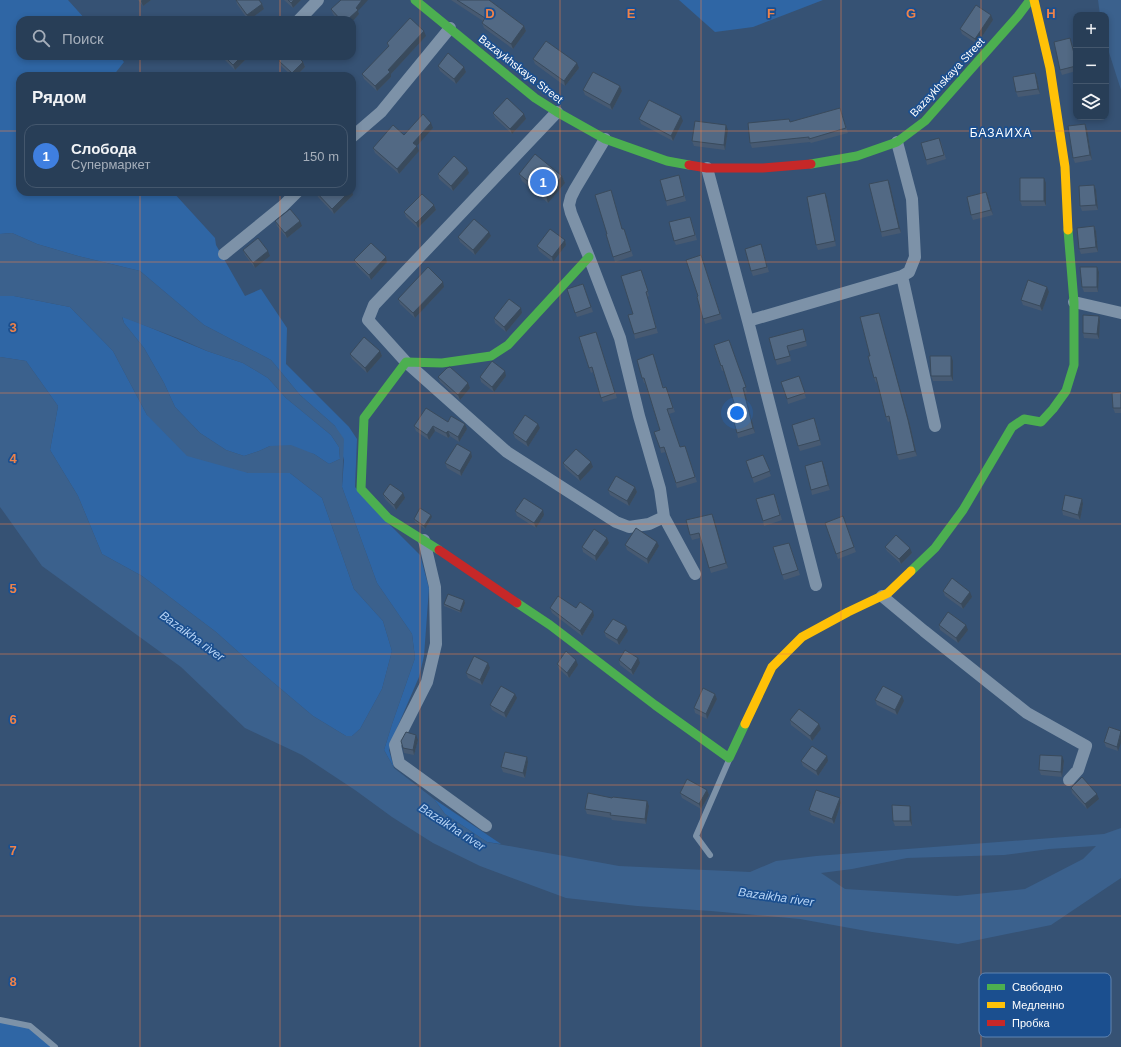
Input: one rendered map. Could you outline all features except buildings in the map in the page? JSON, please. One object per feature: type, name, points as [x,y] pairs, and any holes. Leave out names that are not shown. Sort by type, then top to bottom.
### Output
[{"type":"street","points":[[303,16],[318,0]]},
{"type":"street","name":"Bazaykhskaya Street","points":[[415,0],[535,98],[556,112],[605,139],[666,161],[707,168],[804,166],[857,156],[897,142],[925,121],[1032,0]]},
{"type":"street","points":[[1018,0],[1018,16]]},
{"type":"street","points":[[406,362],[364,418],[361,489],[388,518],[424,540],[550,625],[655,706],[729,758],[772,667],[802,637],[848,612],[888,593],[935,548],[962,510],[1012,427],[1024,419],[1041,422],[1066,391],[1074,365],[1074,302],[1067,216],[1065,167],[1050,68],[1032,0]]},
{"type":"street","points":[[356,134],[381,112],[450,28]]},
{"type":"street","points":[[556,112],[374,305],[368,320],[406,362],[507,452],[616,522],[629,527],[649,524],[664,517]]},
{"type":"street","points":[[605,139],[575,189],[569,205],[620,338],[639,416],[660,489],[664,517],[695,574]]},
{"type":"street","points":[[748,321],[902,276],[909,272],[915,257],[912,199],[897,142]]},
{"type":"street","points":[[707,168],[816,585]]},
{"type":"street","points":[[224,254],[283,206],[292,196]]},
{"type":"street","points":[[406,362],[442,363],[491,356],[508,345],[589,257]]},
{"type":"street","points":[[902,276],[935,426]]},
{"type":"street","points":[[1074,302],[1121,313]]},
{"type":"street","points":[[424,540],[435,587],[436,644],[427,682],[395,745],[399,763],[486,826]]},
{"type":"street","points":[[882,596],[924,632],[1027,713],[1086,746],[1078,770],[1069,780]]},
{"type":"lane","points":[[710,855],[696,836],[729,758]]},
{"type":"lane","points":[[0,1020],[30,1026],[55,1047]]},
{"type":"shaded area","points":[[0,0],[68,0],[82,16],[16,16],[16,60],[122,60],[124,62],[116,72],[16,72],[16,196],[177,196],[215,238],[216,245],[245,296],[261,289],[287,328],[286,364],[349,427],[357,439],[355,487],[420,555],[429,588],[424,656],[419,677],[389,750],[394,768],[384,750],[415,658],[412,634],[377,583],[342,487],[344,460],[335,426],[300,395],[271,360],[204,325],[140,271],[78,256],[37,244],[12,233],[0,234]]},
{"type":"shaded area","points":[[679,0],[823,0],[753,27],[715,32]]},
{"type":"shaded area","points":[[0,296],[14,296],[70,307],[113,351],[147,415],[248,473],[290,473],[322,498],[354,589],[383,621],[392,651],[382,689],[360,729],[352,736],[346,736],[313,716],[216,632],[142,576],[102,554],[78,496],[50,450],[58,406],[26,361],[0,357]]},
{"type":"shaded area","points":[[122,316],[207,351],[243,363],[268,378],[286,398],[331,435],[339,447],[340,459],[329,464],[314,454],[270,446],[244,456],[226,450],[200,433],[175,407],[164,383],[144,348],[124,323]]},
{"type":"shaded area","points":[[434,799],[501,844],[487,842],[445,814]]},
{"type":"shaded area","points":[[0,1020],[30,1026],[55,1047],[0,1047]]},
{"type":"water","points":[[1098,0],[1121,0],[1121,90],[1109,52],[1109,12],[1100,12]]},
{"type":"water","name":"Bazaikha river","points":[[12,233],[37,244],[78,256],[140,271],[204,325],[271,360],[300,395],[335,426],[344,439],[342,487],[377,583],[412,634],[415,658],[384,750],[394,768],[434,799],[445,814],[487,842],[619,866],[750,872],[776,861],[816,856],[1104,834],[1121,828],[1121,878],[1051,925],[958,944],[872,932],[800,919],[637,906],[566,898],[480,866],[433,843],[392,817],[355,790],[302,755],[245,728],[181,667],[42,566],[0,507],[0,357],[26,361],[58,406],[50,450],[78,496],[102,554],[142,576],[216,632],[313,716],[346,736],[352,736],[360,729],[382,689],[392,651],[383,621],[354,589],[322,498],[290,473],[248,473],[187,456],[147,415],[113,351],[70,307],[14,296],[0,296],[0,234]],"holes":[[[122,317],[207,351],[243,363],[268,378],[286,398],[331,435],[339,447],[340,459],[329,464],[314,454],[291,445],[270,446],[244,456],[226,450],[200,433],[175,407],[164,383],[144,348],[124,323]],[[1096,846],[1083,859],[1025,889],[957,896],[845,889],[821,873],[852,869],[907,858],[1004,855],[1049,849]]]},
{"type":"traffic: fast","points":[[415,0],[535,98],[557,112],[605,139],[667,161],[689,165]]},
{"type":"traffic: fast","points":[[811,164],[857,156],[897,142],[925,121],[1018,16],[1030,0]]},
{"type":"traffic: fast","points":[[911,571],[935,548],[963,510],[1012,427],[1024,419],[1041,422],[1066,391],[1074,365],[1074,302],[1068,230]]},
{"type":"traffic: fast","points":[[439,550],[388,518],[361,489],[364,418],[406,362],[442,363],[491,356],[508,345],[589,257]]},
{"type":"traffic: fast","points":[[517,603],[550,625],[655,705],[729,758],[745,724]]},
{"type":"traffic: slow","points":[[1034,0],[1050,68],[1065,167],[1068,230]]},
{"type":"traffic: slow","points":[[745,724],[772,667],[802,637],[848,612],[888,593],[911,571]]},
{"type":"traffic: jam","points":[[689,165],[707,168],[763,168],[811,164]]},
{"type":"traffic: jam","points":[[439,550],[517,603]]},
{"type":"place","name":"Слобода","points":[[543,182]]},
{"type":"district","name":"БАЗАИХА","points":[[1001,133]]}]
